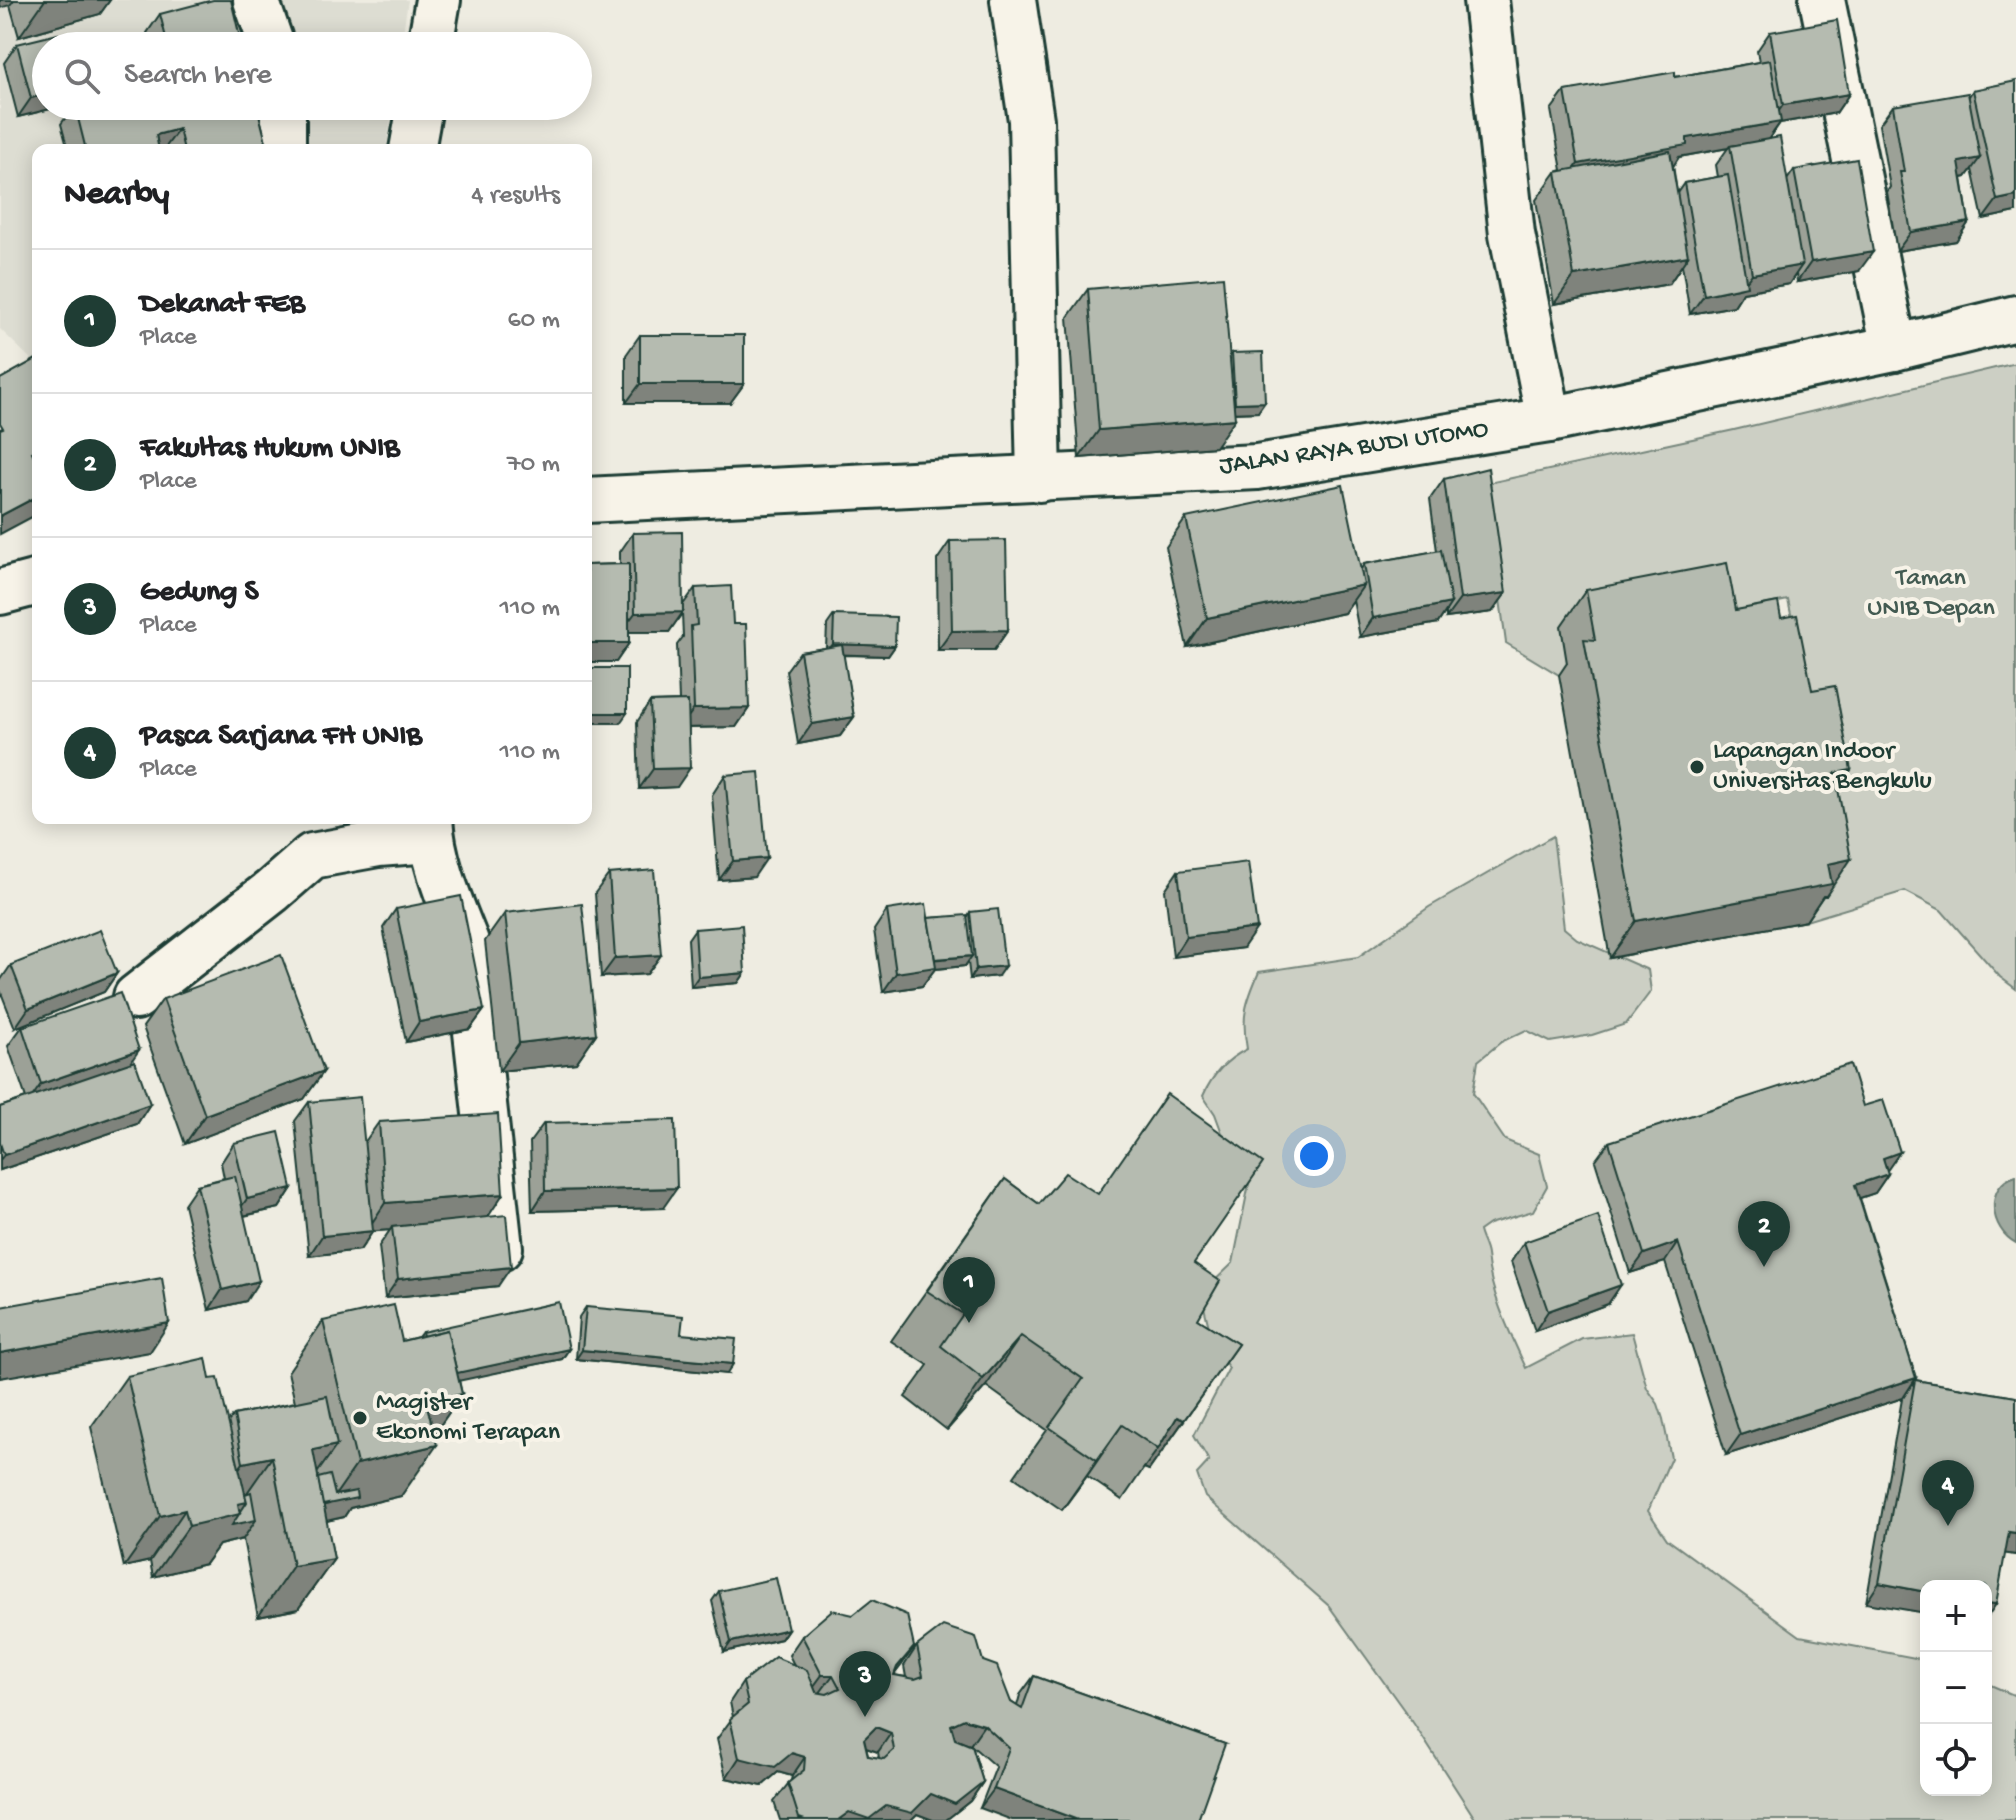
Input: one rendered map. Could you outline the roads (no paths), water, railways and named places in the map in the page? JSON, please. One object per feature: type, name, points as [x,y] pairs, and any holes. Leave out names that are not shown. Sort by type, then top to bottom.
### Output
[{"type":"main road","points":[[256,0],[267,32]]},
{"type":"main road","points":[[432,32],[438,0]]},
{"type":"main road","points":[[1013,0],[1031,120],[1039,479]]},
{"type":"main road","points":[[1486,0],[1512,234],[1549,420]]},
{"type":"main road","points":[[1822,0],[1894,348]]},
{"type":"main road","points":[[283,120],[283,144]]},
{"type":"main road","points":[[413,144],[417,120]]},
{"type":"main road","name":"JALAN RAYA BUDI UTOMO","points":[[592,500],[1257,467],[1549,420],[1894,348],[2016,318]]},
{"type":"main road","points":[[0,592],[32,584]]},
{"type":"main road","points":[[136,997],[312,856],[378,844],[431,829],[448,897],[466,942],[500,1248]]},
{"type":"place","name":"Lapangan Indoor Universitas Bengkulu","points":[[1697,767]]},
{"type":"place","name":"Fakultas Hukum UNIB","points":[[1764,1267]]},
{"type":"place","name":"Dekanat FEB","points":[[969,1323]]},
{"type":"place","name":"Magister Ekonomi Terapan","points":[[360,1418]]},
{"type":"place","name":"Pasca Sarjana FH UNIB","points":[[1948,1526]]},
{"type":"place","name":"Gedung S","points":[[865,1717]]},
{"type":"park label","name":"Taman UNIB Depan","points":[[1931,594]]}]
